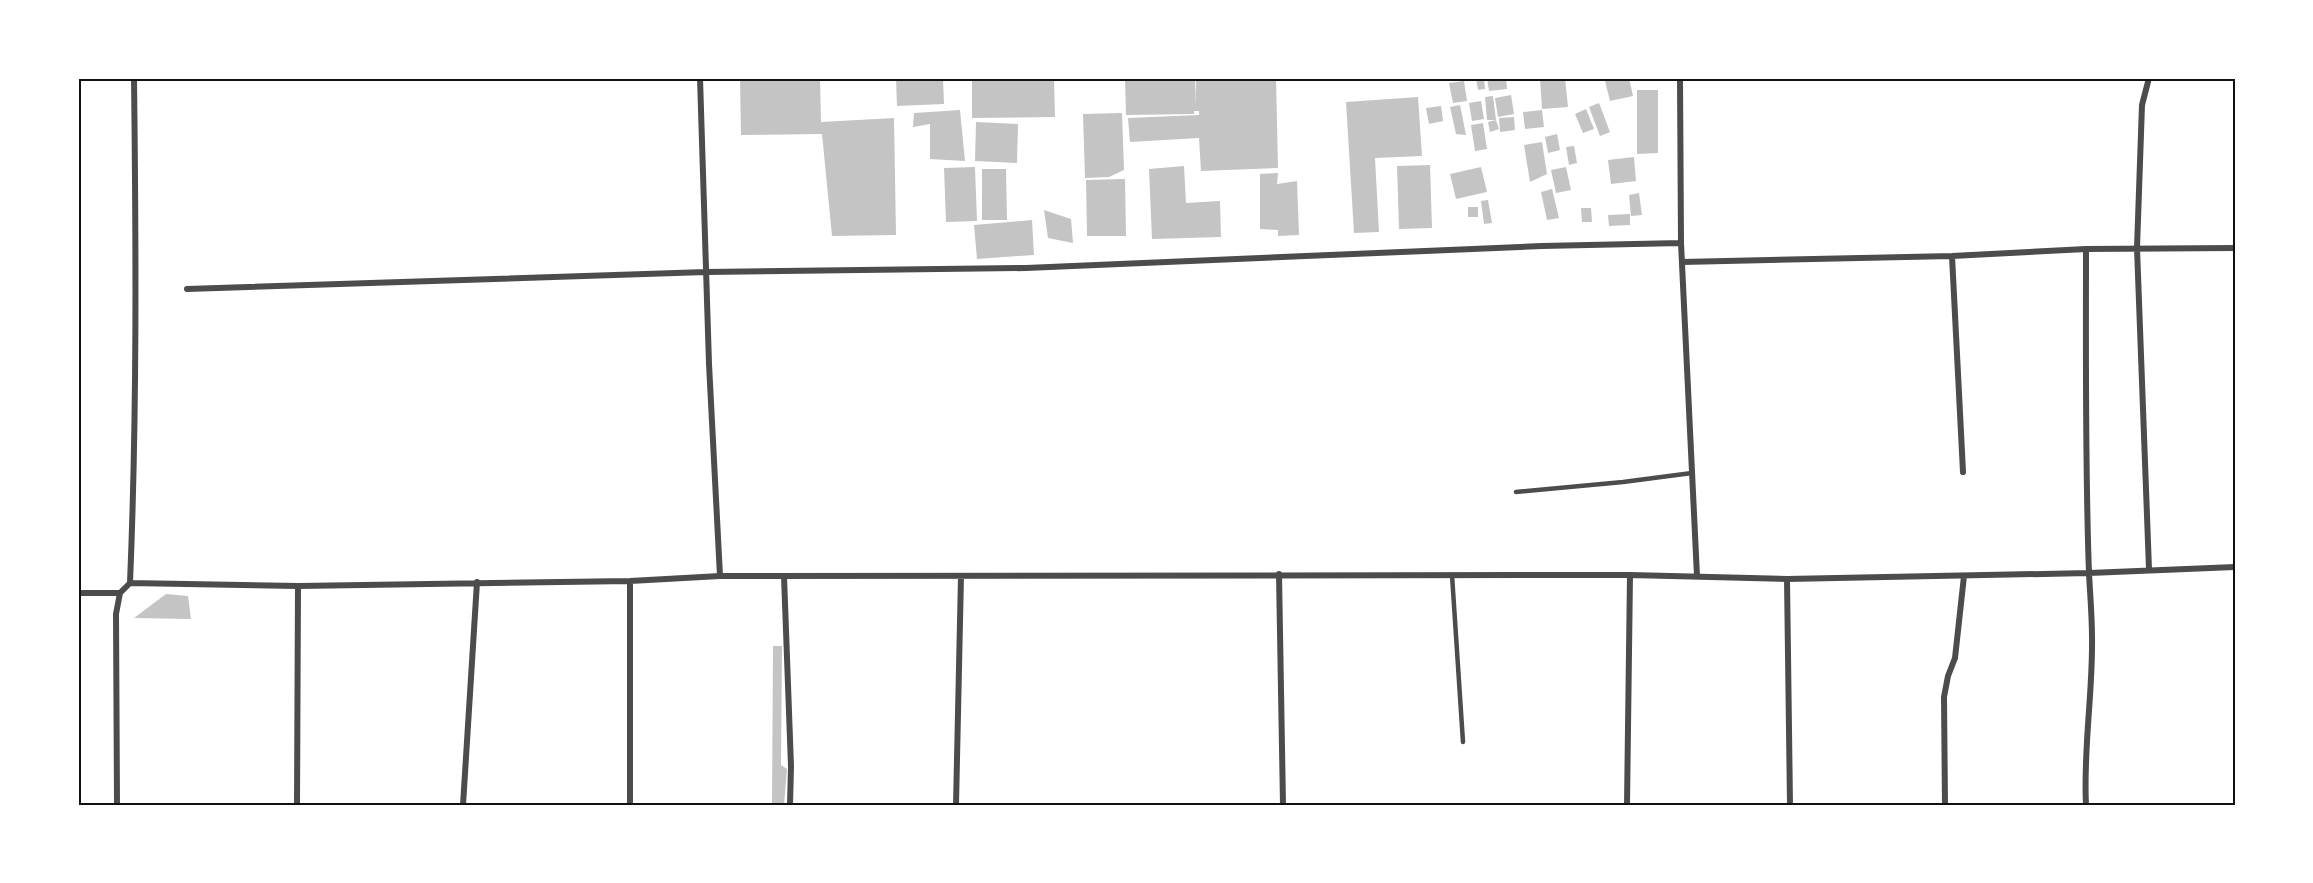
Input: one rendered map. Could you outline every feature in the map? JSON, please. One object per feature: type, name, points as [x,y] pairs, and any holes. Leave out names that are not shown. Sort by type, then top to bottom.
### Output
[{"type":"street","points":[[117,805],[116,614],[120,593],[130,583],[136,435],[137,290],[134,78]]},
{"type":"street","points":[[700,78],[709,364],[720,576]]},
{"type":"street","points":[[1680,78],[1681,243],[1697,576]]},
{"type":"street","points":[[2149,78],[2142,105],[2137,248],[2149,569]]},
{"type":"street","points":[[187,290],[706,272],[1026,268],[1542,246],[1681,243]]},
{"type":"street","points":[[1683,262],[1952,256],[2086,249],[2235,248]]},
{"type":"street","points":[[2086,249],[2086,390],[2092,637],[2090,698],[2084,763],[2086,805]]},
{"type":"street","points":[[1952,256],[1963,472]]},
{"type":"street","points":[[130,583],[298,586],[630,581],[720,576],[1279,574],[1630,575],[1787,579],[2089,573],[2235,567]]},
{"type":"street","points":[[1279,574],[1283,805]]},
{"type":"street","points":[[1627,805],[1630,575]]},
{"type":"street","points":[[784,576],[791,766],[790,805]]},
{"type":"street","points":[[956,805],[961,576]]},
{"type":"street","points":[[1945,805],[1944,697],[1948,676],[1955,658],[1964,576]]},
{"type":"street","points":[[1787,579],[1790,805]]},
{"type":"street","points":[[630,581],[630,805]]},
{"type":"street","points":[[463,805],[477,582]]},
{"type":"street","points":[[297,805],[298,586]]},
{"type":"street","points":[[78,593],[120,593]]},
{"type":"lane","points":[[1516,492],[1692,473]]},
{"type":"lane","points":[[1452,575],[1463,742]]},
{"type":"building","points":[[740,78],[820,78],[821,122],[894,118],[896,235],[832,236],[822,134],[741,135]]},
{"type":"building","points":[[896,78],[943,78],[944,104],[897,106]]},
{"type":"building","points":[[972,78],[1054,78],[1055,117],[972,118]]},
{"type":"building","points":[[1125,78],[1195,78],[1195,106],[1196,78],[1276,78],[1278,168],[1201,171],[1199,138],[1130,142],[1128,118],[1199,115],[1199,111],[1194,111],[1194,114],[1126,115]]},
{"type":"building","points":[[1476,78],[1484,78],[1485,89],[1478,90]]},
{"type":"building","points":[[1487,78],[1506,78],[1507,89],[1489,91]]},
{"type":"building","points":[[1540,78],[1565,78],[1568,107],[1542,109]]},
{"type":"building","points":[[1629,78],[1633,96],[1610,101],[1605,81]]},
{"type":"building","points":[[1464,81],[1467,101],[1453,103],[1449,83]]},
{"type":"building","points":[[1637,90],[1658,90],[1658,153],[1637,154]]},
{"type":"building","points":[[1511,95],[1514,114],[1498,117],[1495,98]]},
{"type":"building","points":[[1493,96],[1496,120],[1487,120],[1485,97]]},
{"type":"building","points":[[1418,97],[1422,156],[1375,158],[1379,232],[1354,233],[1346,102]]},
{"type":"building","points":[[1481,101],[1484,119],[1472,121],[1469,103]]},
{"type":"building","points":[[1599,103],[1610,132],[1600,136],[1589,107]]},
{"type":"building","points":[[1460,105],[1466,135],[1456,134],[1450,107]]},
{"type":"building","points":[[1441,106],[1443,121],[1429,124],[1426,108]]},
{"type":"building","points":[[1586,109],[1594,129],[1583,133],[1575,114]]},
{"type":"building","points":[[960,110],[965,161],[930,159],[930,124],[913,127],[914,113]]},
{"type":"building","points":[[1542,110],[1544,127],[1525,129],[1523,112]]},
{"type":"building","points":[[1122,113],[1124,170],[1109,177],[1085,178],[1083,114]]},
{"type":"building","points":[[1514,117],[1515,130],[1500,132],[1499,118]]},
{"type":"building","points":[[1496,120],[1499,129],[1490,132],[1488,122]]},
{"type":"building","points":[[976,122],[1018,124],[1017,163],[975,161]]},
{"type":"building","points":[[1483,123],[1487,149],[1475,151],[1471,125]]},
{"type":"building","points":[[1557,134],[1560,150],[1548,153],[1545,137]]},
{"type":"building","points":[[1542,142],[1547,174],[1530,182],[1524,145]]},
{"type":"building","points":[[1574,146],[1577,163],[1569,165],[1566,147]]},
{"type":"building","points":[[1634,157],[1636,181],[1611,184],[1608,160]]},
{"type":"building","points":[[1430,165],[1432,228],[1399,229],[1397,166]]},
{"type":"building","points":[[1184,166],[1186,203],[1220,201],[1221,237],[1152,239],[1149,169]]},
{"type":"building","points":[[975,167],[977,221],[946,222],[944,168]]},
{"type":"building","points":[[1481,167],[1487,192],[1456,199],[1450,174]]},
{"type":"building","points":[[1566,167],[1571,190],[1556,193],[1551,170]]},
{"type":"building","points":[[982,169],[1006,169],[1007,220],[982,220]]},
{"type":"building","points":[[1278,173],[1277,184],[1297,181],[1299,235],[1278,236],[1278,230],[1260,229],[1260,174]]},
{"type":"building","points":[[1125,179],[1126,236],[1087,236],[1086,180]]},
{"type":"building","points":[[1552,189],[1559,218],[1547,220],[1541,192]]},
{"type":"building","points":[[1639,193],[1642,215],[1631,216],[1629,195]]},
{"type":"building","points":[[1488,200],[1492,223],[1484,224],[1481,201]]},
{"type":"building","points":[[1468,207],[1478,207],[1478,217],[1468,217]]},
{"type":"building","points":[[1581,208],[1591,208],[1592,222],[1582,222]]},
{"type":"building","points":[[1044,210],[1071,219],[1073,243],[1048,238]]},
{"type":"building","points":[[1630,214],[1630,225],[1609,226],[1608,215]]},
{"type":"building","points":[[1032,220],[1034,255],[977,259],[974,225]]},
{"type":"building","points":[[166,594],[188,596],[191,619],[134,618]]},
{"type":"building","points":[[773,646],[782,646],[781,765],[787,769],[784,805],[772,805]]}]
